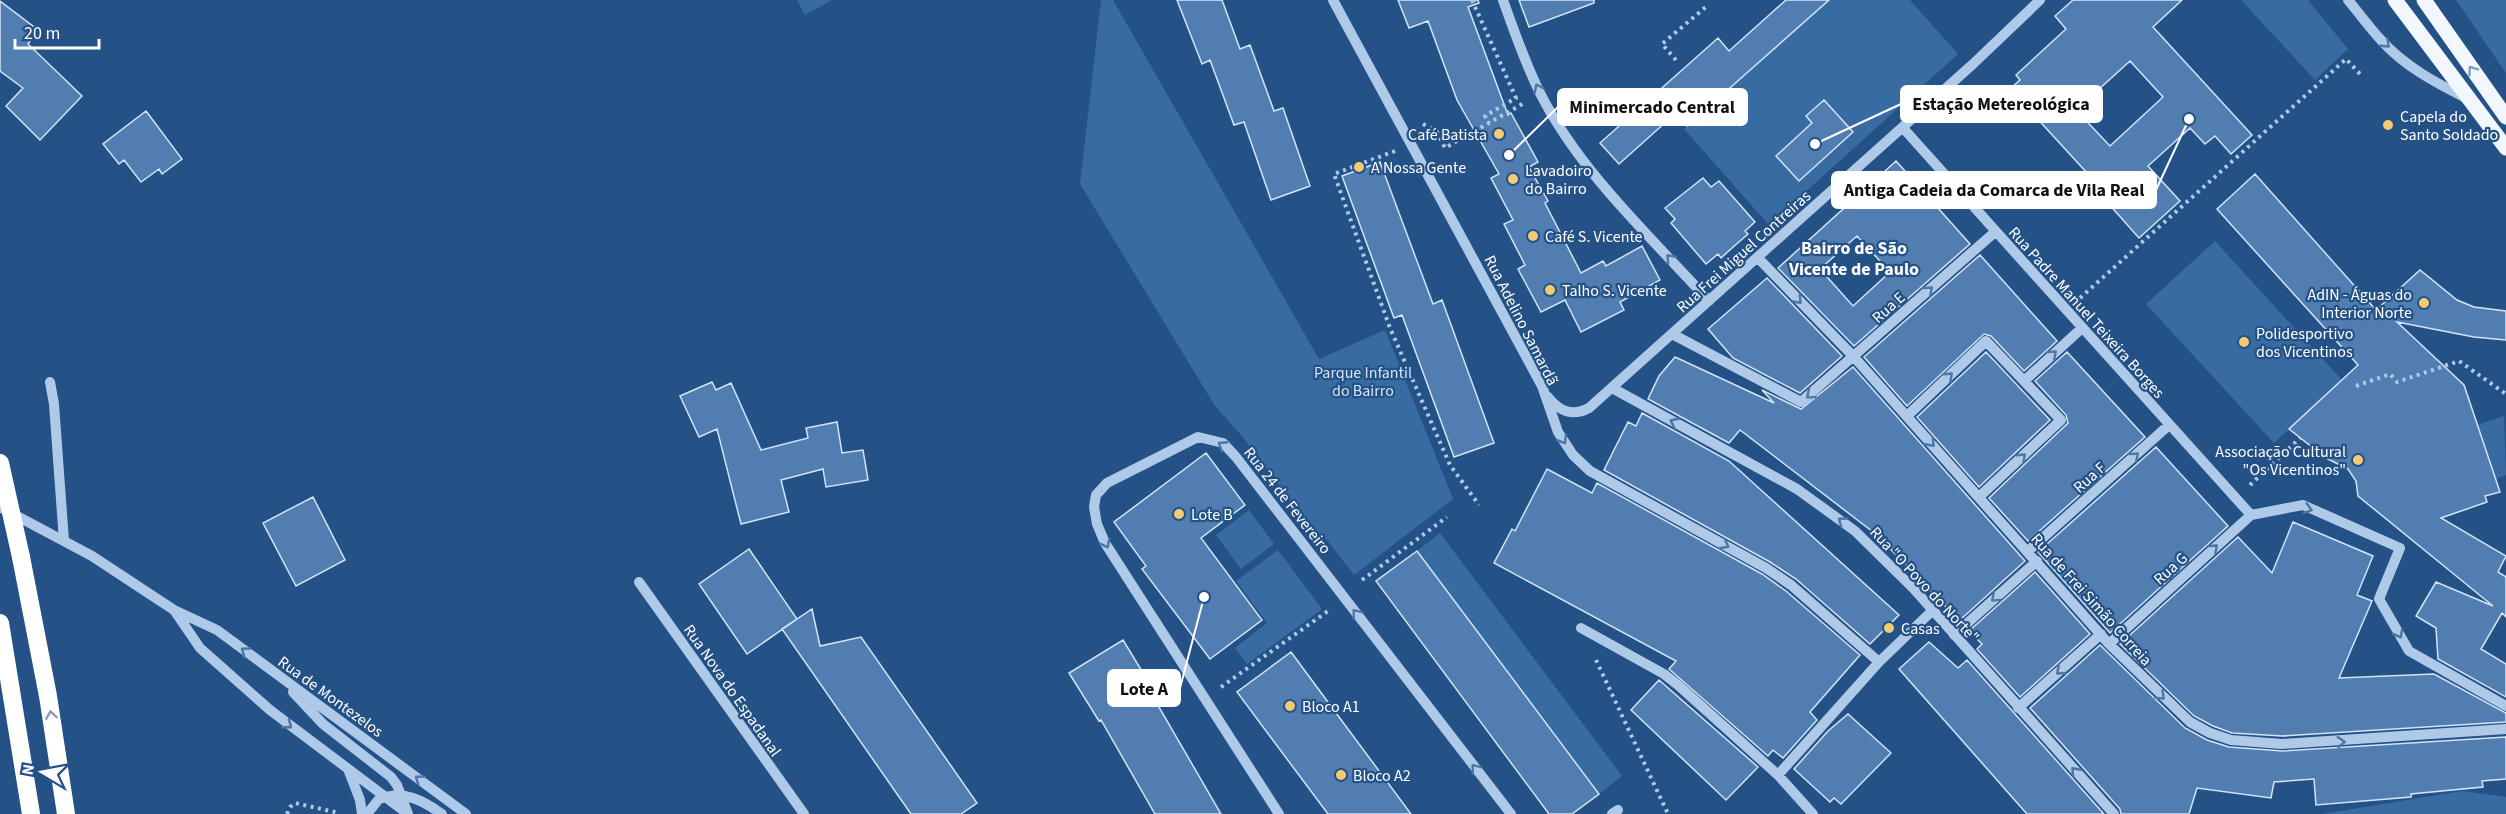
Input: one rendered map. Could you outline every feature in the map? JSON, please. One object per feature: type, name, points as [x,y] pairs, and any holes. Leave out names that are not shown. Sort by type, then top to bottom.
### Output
[{"type":"highway","points":[[0,463],[48,696],[66,814]]},
{"type":"highway","points":[[0,623],[31,814]]},
{"type":"main road","points":[[2395,0],[2506,148]]},
{"type":"main road","points":[[2424,0],[2506,117]]},
{"type":"street","name":"Rua Adelino Samardã","points":[[1333,0],[1542,386],[1558,432],[1573,455],[1590,471],[1738,552],[1791,585],[1879,662]]},
{"type":"street","points":[[1503,0],[1541,94],[1572,144],[1601,182],[1709,301]]},
{"type":"street","name":"Rua Frei Miguel Contreiras","points":[[1542,386],[1555,405],[1572,413],[1589,408],[1903,128],[2040,0]]},
{"type":"street","points":[[2348,0],[2382,42],[2408,64],[2435,83],[2470,100]]},
{"type":"street","name":"Rua Padre Manuel Teixeira Borges","points":[[1903,128],[2251,514]]},
{"type":"street","name":"Rua E","points":[[1672,334],[1801,402],[1995,232]]},
{"type":"street","name":"Rua de Frei Simão Correia","points":[[1758,258],[1854,357],[2109,644],[2190,722],[2210,733],[2231,740],[2282,744],[2312,744],[2506,729]]},
{"type":"street","points":[[2024,381],[2082,328]]},
{"type":"street","points":[[1907,416],[1986,341],[2061,420],[1979,497]]},
{"type":"street","points":[[50,382],[54,404],[64,541]]},
{"type":"street","name":"Rua \"O Povo do Norte\"","points":[[1612,388],[1797,489],[1855,531],[1933,610],[2114,814]]},
{"type":"street","name":"Rua F","points":[[2028,551],[2169,425]]},
{"type":"street","name":"Rua 24 de Fevereiro","points":[[1279,814],[1119,569],[1096,524],[1094,507],[1096,495],[1107,483],[1198,438],[1223,443],[1236,457],[1510,814]]},
{"type":"street","points":[[2251,514],[2303,505],[2400,548],[2379,599],[2409,651],[2506,706]]},
{"type":"street","name":"Rua de Montezelos","points":[[0,507],[114,569],[174,610],[217,630],[466,814]]},
{"type":"street","name":"Rua G","points":[[2109,644],[2251,514]]},
{"type":"street","points":[[1954,635],[2037,561]]},
{"type":"street","name":"Rua Nova do Espadanal","points":[[639,582],[804,814]]},
{"type":"street","name":"Rua de Montezelos","points":[[174,610],[200,648],[278,717],[408,814]]},
{"type":"street","points":[[1778,775],[1879,662],[1933,610]]},
{"type":"street","points":[[1581,628],[1664,674],[1678,685],[1778,775],[1813,814]]},
{"type":"street","points":[[2018,708],[2102,634]]},
{"type":"street","points":[[278,675],[323,724],[391,777],[402,796],[408,814]]},
{"type":"street","points":[[348,769],[360,800],[362,814]]},
{"type":"street","points":[[367,814],[376,801],[385,797],[402,796],[422,800],[442,814]]},
{"type":"path","points":[[1472,0],[1516,98],[1485,116],[1489,123]]},
{"type":"path","points":[[1676,60],[1662,44],[1707,6]]},
{"type":"path","points":[[2066,310],[2346,58],[2361,75]]},
{"type":"path","points":[[1419,122],[1437,132],[1445,148],[1541,94]]},
{"type":"path","points":[[1400,160],[1395,151],[1334,174],[1390,328],[1450,465],[1479,505]]},
{"type":"path","points":[[2356,386],[2390,374],[2397,382],[2459,361],[2506,394]]},
{"type":"path","points":[[2236,498],[2300,438]]},
{"type":"path","points":[[1362,580],[1447,517]]},
{"type":"path","points":[[1213,692],[1328,611]]},
{"type":"path","points":[[1581,628],[1668,814]]},
{"type":"path","points":[[287,814],[290,807],[296,804],[339,813]]},
{"type":"green space","points":[[797,0],[832,0],[805,15]]},
{"type":"green space","name":"Parque Infantil do Bairro","points":[[1101,0],[1113,0],[1319,359],[1385,330],[1453,499],[1354,575],[1323,535],[1318,538],[1242,436],[1215,406],[1080,184]]},
{"type":"green space","points":[[1829,0],[1910,0],[1958,54],[1769,225],[1684,129]]},
{"type":"green space","points":[[2241,0],[2308,0],[2348,49],[2315,80]]},
{"type":"green space","points":[[2456,0],[2506,0],[2506,73]]},
{"type":"green space","name":"Polidesportivo dos Vicentinos","points":[[2215,241],[2342,380],[2274,443],[2146,304]]},
{"type":"green space","points":[[2504,416],[2506,475],[2496,479],[2477,425]]},
{"type":"green space","points":[[1249,510],[1274,544],[1241,569],[1216,535]]},
{"type":"green space","points":[[1440,533],[1622,776],[1599,794],[1417,551]]},
{"type":"green space","points":[[1278,550],[1322,609],[1247,664],[1235,648],[1267,623],[1236,581]]},
{"type":"green space","points":[[2462,791],[2506,797],[2506,814],[2322,814]]},
{"type":"building","points":[[1177,0],[1222,0],[1240,49],[1250,45],[1274,111],[1283,108],[1310,186],[1271,200],[1244,122],[1234,125],[1210,60],[1202,64]]},
{"type":"building","points":[[1398,0],[1478,0],[1479,3],[1468,7],[1508,115],[1511,113],[1538,162],[1529,167],[1548,201],[1545,203],[1581,273],[1603,261],[1606,266],[1642,246],[1660,280],[1620,302],[1624,310],[1581,332],[1565,300],[1541,312],[1518,269],[1525,265],[1504,224],[1513,220],[1491,178],[1499,174],[1457,100],[1428,21],[1409,28]]},
{"type":"building","points":[[1519,0],[1594,0],[1594,3],[1529,27]]},
{"type":"building","points":[[1786,0],[1829,0],[1687,126],[1676,113],[1619,164],[1600,143],[1718,38],[1729,51]]},
{"type":"building","points":[[2073,0],[2182,0],[2153,27],[2252,135],[2231,154],[2215,136],[2205,144],[2190,128],[2148,166],[2180,201],[2139,238],[2107,202],[2110,198],[2010,89],[2020,80],[2016,75],[2066,29],[2055,16]],"holes":[[[2130,61],[2163,97],[2110,146],[2076,110]]]},
{"type":"building","points":[[0,1],[38,30],[28,44],[82,96],[40,140],[6,106],[23,88],[0,71]]},
{"type":"building","points":[[1824,100],[1853,132],[1799,181],[1776,156],[1812,123],[1806,116]]},
{"type":"building","points":[[146,111],[182,159],[162,174],[159,169],[141,182],[124,160],[119,164],[103,144]]},
{"type":"building","points":[[1896,161],[1970,244],[1854,346],[1778,268]],"holes":[[[1857,236],[1890,272],[1853,306],[1820,269]]]},
{"type":"building","points":[[1380,162],[1433,304],[1442,300],[1494,443],[1454,457],[1402,315],[1394,318],[1342,176]]},
{"type":"building","points":[[2255,174],[2376,310],[2420,270],[2457,300],[2474,307],[2506,311],[2506,340],[2474,337],[2397,322],[2464,385],[2500,492],[2485,496],[2487,502],[2441,518],[2506,556],[2498,572],[2506,577],[2506,617],[2502,613],[2481,649],[2506,664],[2506,697],[2438,659],[2436,628],[2416,616],[2436,582],[2493,606],[2358,496],[2356,481],[2348,469],[2326,458],[2289,429],[2358,365],[2217,209]]},
{"type":"building","points":[[1703,178],[1711,187],[1719,181],[1755,222],[1745,231],[1748,234],[1721,258],[1718,254],[1706,264],[1671,223],[1675,219],[1665,208]]},
{"type":"building","points":[[1980,255],[2057,341],[2024,371],[1991,336],[1984,334],[1907,406],[1864,357]]},
{"type":"building","points":[[1767,278],[1842,356],[1800,393],[1733,358],[1708,329]]},
{"type":"building","points":[[1986,352],[2050,420],[1979,487],[1917,417]]},
{"type":"building","points":[[2067,352],[2145,437],[2028,541],[1989,498],[2068,423],[2066,415],[2035,381]]},
{"type":"building","points":[[1675,357],[1774,403],[1762,390],[1801,409],[1853,367],[2025,561],[1959,621],[1877,535],[1740,430],[1729,443],[1648,399],[1659,376]]},
{"type":"building","points":[[712,382],[716,390],[731,383],[761,450],[808,438],[806,428],[837,422],[842,453],[863,450],[868,480],[826,487],[823,469],[781,480],[789,512],[741,524],[717,429],[699,437],[680,396]]},
{"type":"building","points":[[1642,413],[1729,461],[1899,615],[1870,644],[1796,579],[1770,562],[1604,470],[1628,422],[1636,426]]},
{"type":"building","points":[[2156,447],[2228,526],[2110,633],[2038,552]]},
{"type":"building","points":[[1206,453],[1245,505],[1201,538],[1262,620],[1210,659],[1142,569],[1146,566],[1114,522]]},
{"type":"building","points":[[1547,469],[1592,493],[1597,483],[1762,574],[1786,591],[1860,655],[1810,712],[1817,720],[1783,758],[1773,750],[1768,756],[1669,669],[1676,661],[1494,563],[1512,529],[1515,531]]},
{"type":"building","points":[[313,497],[345,560],[296,586],[263,523]]},
{"type":"building","points":[[2293,522],[2373,556],[2357,595],[2372,601],[2339,678],[2434,674],[2506,713],[2506,722],[2282,736],[2232,733],[2194,716],[2120,644],[2238,537],[2272,573]]},
{"type":"building","points":[[749,549],[797,619],[747,654],[699,584]]},
{"type":"building","points":[[1417,551],[1599,794],[1572,814],[1549,814],[1376,581]]},
{"type":"building","points":[[2035,572],[2090,634],[2020,697],[1977,649],[1982,644],[1969,631]]},
{"type":"building","points":[[812,609],[820,646],[861,637],[977,803],[961,814],[911,814],[782,629]]},
{"type":"building","points":[[1123,640],[1148,681],[1145,683],[1221,814],[1155,814],[1101,720],[1099,721],[1069,673]]},
{"type":"building","points":[[1929,642],[1958,668],[1967,660],[2104,814],[2027,814],[1899,669]]},
{"type":"building","points":[[2100,645],[2185,728],[2207,740],[2229,747],[2283,751],[2506,737],[2506,779],[2482,781],[2483,787],[2411,794],[2411,797],[2316,805],[2314,779],[2274,782],[2271,798],[2197,788],[2189,814],[2121,814],[2120,809],[2030,708]]},
{"type":"building","points":[[1291,652],[1411,814],[1328,814],[1237,692]]},
{"type":"building","points":[[1659,680],[1758,767],[1726,800],[1631,710]]},
{"type":"building","points":[[1848,714],[1891,753],[1841,804],[1834,798],[1830,802],[1794,769],[1828,731]]},
{"type":"place","name":"Antiga Cadeia da Comarca de Vila Real","points":[[2189,119]]},
{"type":"place","name":"Capela do Santo Soldado","points":[[2388,125]]},
{"type":"place","name":"Café Batista","points":[[1499,134]]},
{"type":"place","name":"Estação Metereológica","points":[[1815,144]]},
{"type":"place","name":"Minimercado Central","points":[[1509,155]]},
{"type":"place","name":"A Nossa Gente","points":[[1359,167]]},
{"type":"place","name":"Lavadoiro do Bairro","points":[[1513,179]]},
{"type":"place","name":"Café S. Vicente","points":[[1533,236]]},
{"type":"place","name":"Talho S. Vicente","points":[[1550,290]]},
{"type":"place","name":"AdIN - Águas do Interior Norte","points":[[2424,303]]},
{"type":"place","name":"Polidesportivo dos Vicentinos","points":[[2244,342]]},
{"type":"place","name":"Associação Cultural \"Os Vicentinos\"","points":[[2358,460]]},
{"type":"place","name":"Lote B","points":[[1179,514]]},
{"type":"place","name":"Lote A","points":[[1204,597]]},
{"type":"place","name":"Casas","points":[[1889,628]]},
{"type":"place","name":"Bloco A1","points":[[1290,706]]},
{"type":"place","name":"Bloco A2","points":[[1341,775]]},
{"type":"district","name":"Bairro de São Vicente de Paulo","points":[[1854,258]]}]
